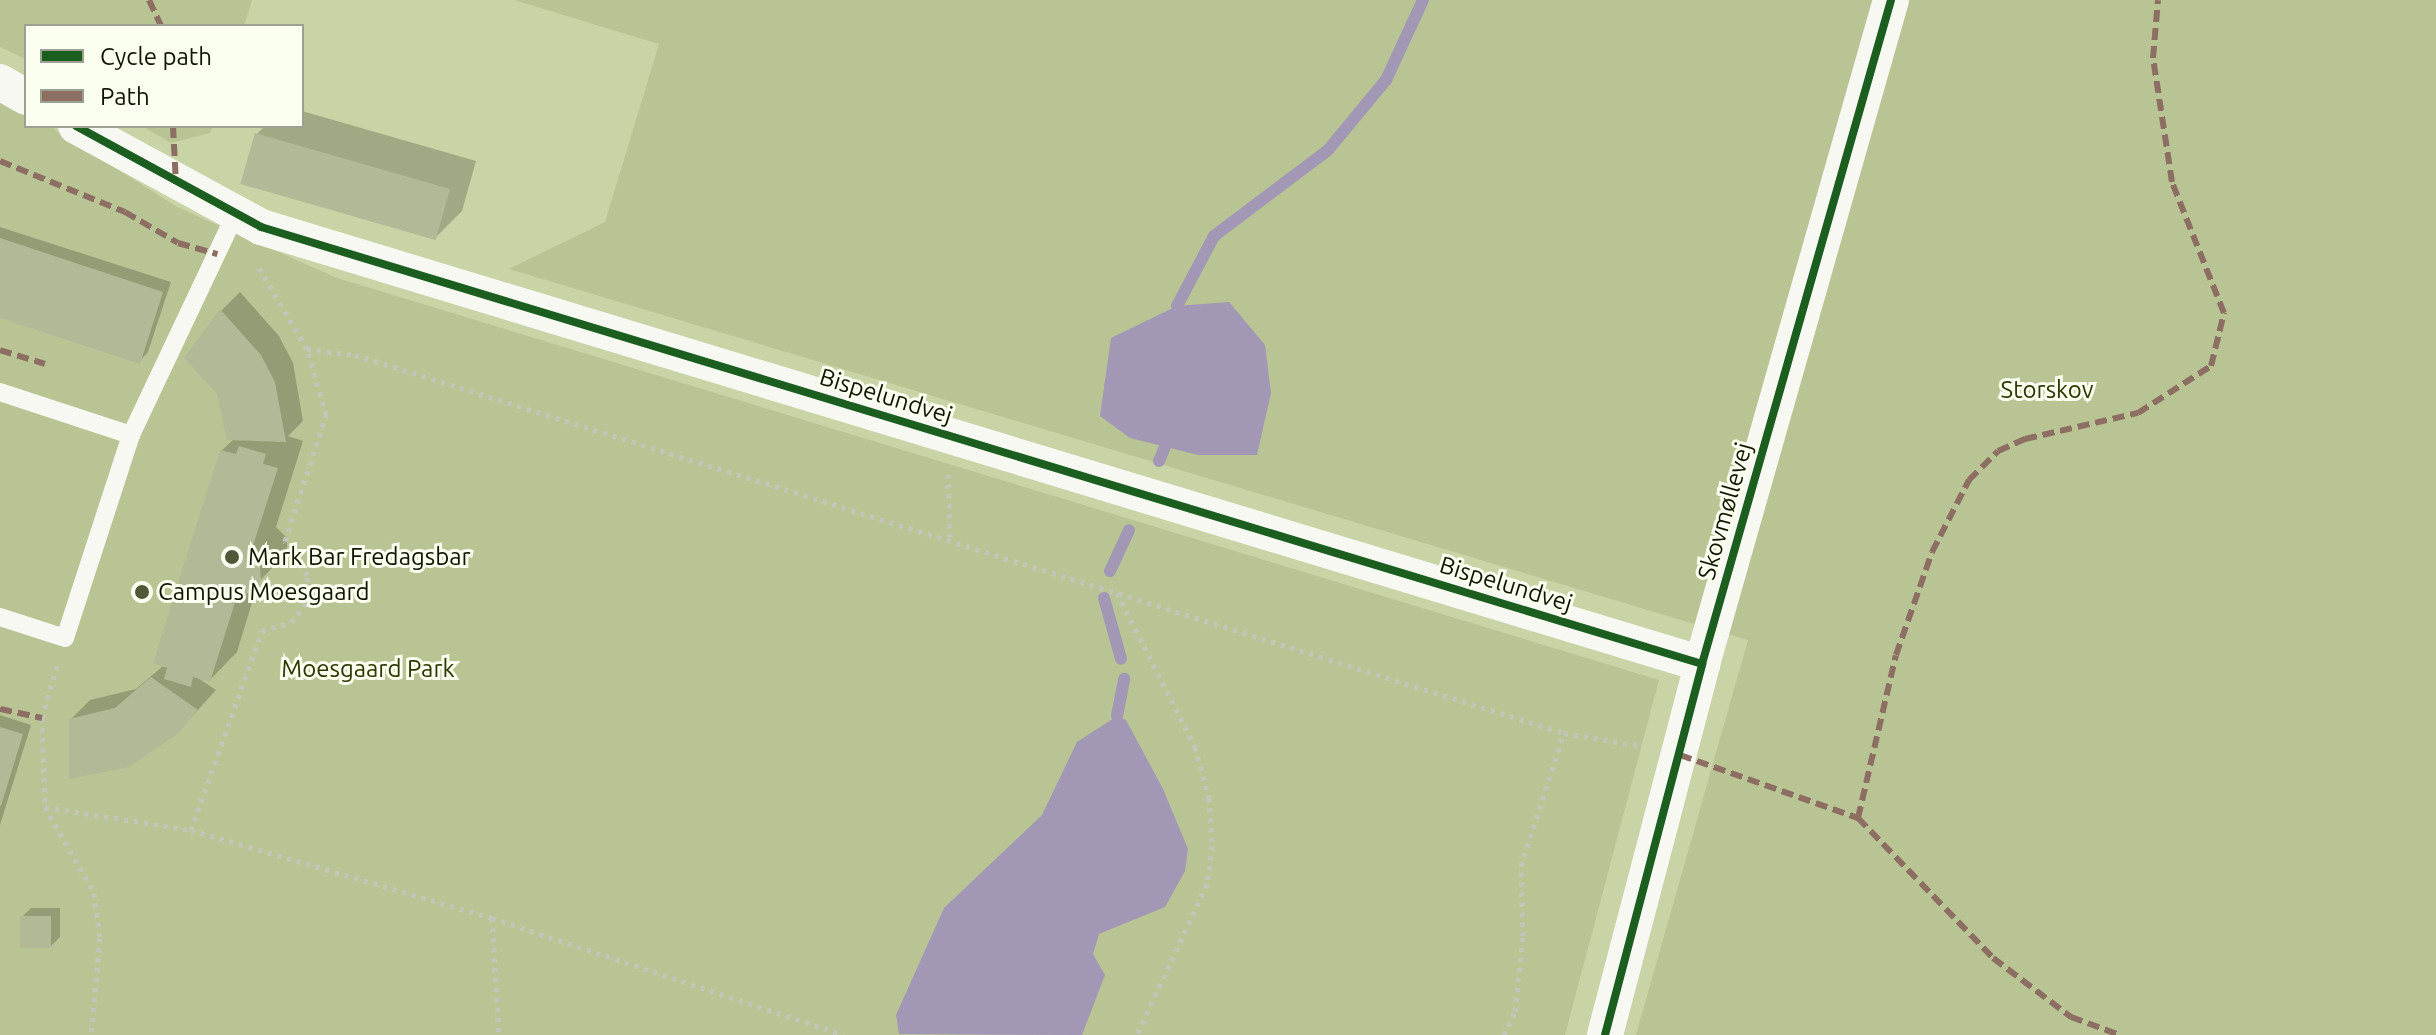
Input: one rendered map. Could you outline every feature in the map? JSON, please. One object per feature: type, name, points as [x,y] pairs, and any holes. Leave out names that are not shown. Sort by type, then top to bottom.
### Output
[{"type":"street","name":"Skovmøllevej","points":[[1605,1035],[1702,664],[1891,0]]},
{"type":"street","points":[[0,82],[24,96]]},
{"type":"street","name":"Bispelundvej","points":[[80,128],[235,215],[1702,664]]},
{"type":"lane","points":[[0,617],[65,638],[131,435],[235,215]]},
{"type":"lane","points":[[0,392],[131,435]]},
{"type":"path","points":[[191,830],[262,631],[291,622],[308,601],[308,575],[285,541],[326,415],[307,349],[258,267],[217,254]]},
{"type":"path","points":[[307,349],[355,355],[950,537],[1564,733],[1680,755]]},
{"type":"path","points":[[944,434],[950,537]]},
{"type":"path","points":[[1116,591],[1195,747],[1209,798],[1212,846],[1207,884],[1137,1035]]},
{"type":"path","points":[[65,638],[42,718],[45,807],[94,893],[100,938],[91,1035]]},
{"type":"path","points":[[1504,1035],[1515,1011],[1523,936],[1521,866],[1564,733]]},
{"type":"path","points":[[45,807],[191,830],[492,918],[844,1035]]},
{"type":"path","points":[[492,918],[499,1035]]},
{"type":"green space","points":[[0,0],[252,0],[245,24],[24,24],[24,58],[0,47]]},
{"type":"green space","name":"Storskov","points":[[514,0],[2436,0],[2436,1035],[1636,1035],[1748,640],[509,269],[605,222],[659,44]]},
{"type":"green space","name":"Moesgaard Park","points":[[0,99],[24,112],[24,128],[52,128],[177,207],[337,278],[1659,680],[1565,1035],[0,1035]]},
{"type":"green space","points":[[145,128],[212,128],[210,133],[171,143]]},
{"type":"shaded area","points":[[1229,302],[1265,345],[1271,393],[1257,455],[1198,455],[1130,438],[1100,416],[1111,338],[1177,306]]},
{"type":"shaded area","points":[[1117,716],[1126,720],[1163,789],[1188,849],[1185,871],[1165,907],[1099,934],[1093,954],[1105,975],[1082,1035],[899,1034],[896,1015],[944,908],[1042,815],[1077,742]]},
{"type":"building","points":[[255,133],[450,189],[436,240],[240,184]]},
{"type":"building","points":[[0,238],[163,292],[140,364],[0,318]]},
{"type":"building","points":[[220,309],[261,355],[275,382],[286,442],[227,440],[217,394],[184,358]]},
{"type":"building","points":[[239,446],[266,454],[263,464],[278,468],[250,555],[260,566],[261,581],[252,592],[237,596],[210,682],[193,677],[191,687],[164,679],[167,668],[153,663],[220,450],[236,454]]},
{"type":"building","points":[[151,677],[198,710],[179,733],[129,767],[69,779],[69,719],[115,708]]},
{"type":"building","points":[[0,727],[23,734],[1,806],[0,806]]},
{"type":"building","points":[[20,916],[51,916],[51,948],[20,948]]},
{"type":"waterway","points":[[1177,306],[1214,236],[1328,150],[1386,80],[1423,0]]},
{"type":"waterway","points":[[1159,461],[1165,447]]},
{"type":"waterway","points":[[1110,571],[1129,530]]},
{"type":"waterway","points":[[1104,598],[1121,659]]},
{"type":"waterway","points":[[1117,716],[1124,679]]},
{"type":"marked path","points":[[149,0],[160,24]]},
{"type":"marked path","points":[[1858,818],[1896,655],[1932,552],[1969,480],[1998,451],[2025,439],[2138,413],[2211,366],[2224,313],[2172,182],[2153,58],[2158,0]]},
{"type":"marked path","points":[[173,128],[176,184]]},
{"type":"marked path","points":[[0,161],[125,212],[178,243],[217,254]]},
{"type":"marked path","points":[[0,350],[45,364]]},
{"type":"marked path","points":[[0,709],[42,718]]},
{"type":"marked path","points":[[1680,755],[1858,818],[1993,958],[2071,1017],[2120,1035]]},
{"type":"cycle path","points":[[1605,1035],[1702,664],[1891,0]]},
{"type":"cycle path","points":[[80,128],[261,227],[1702,664]]},
{"type":"place","name":"Mark Bar Fredagsbar","points":[[232,557]]},
{"type":"place","name":"Campus Moesgaard","points":[[142,592]]}]
